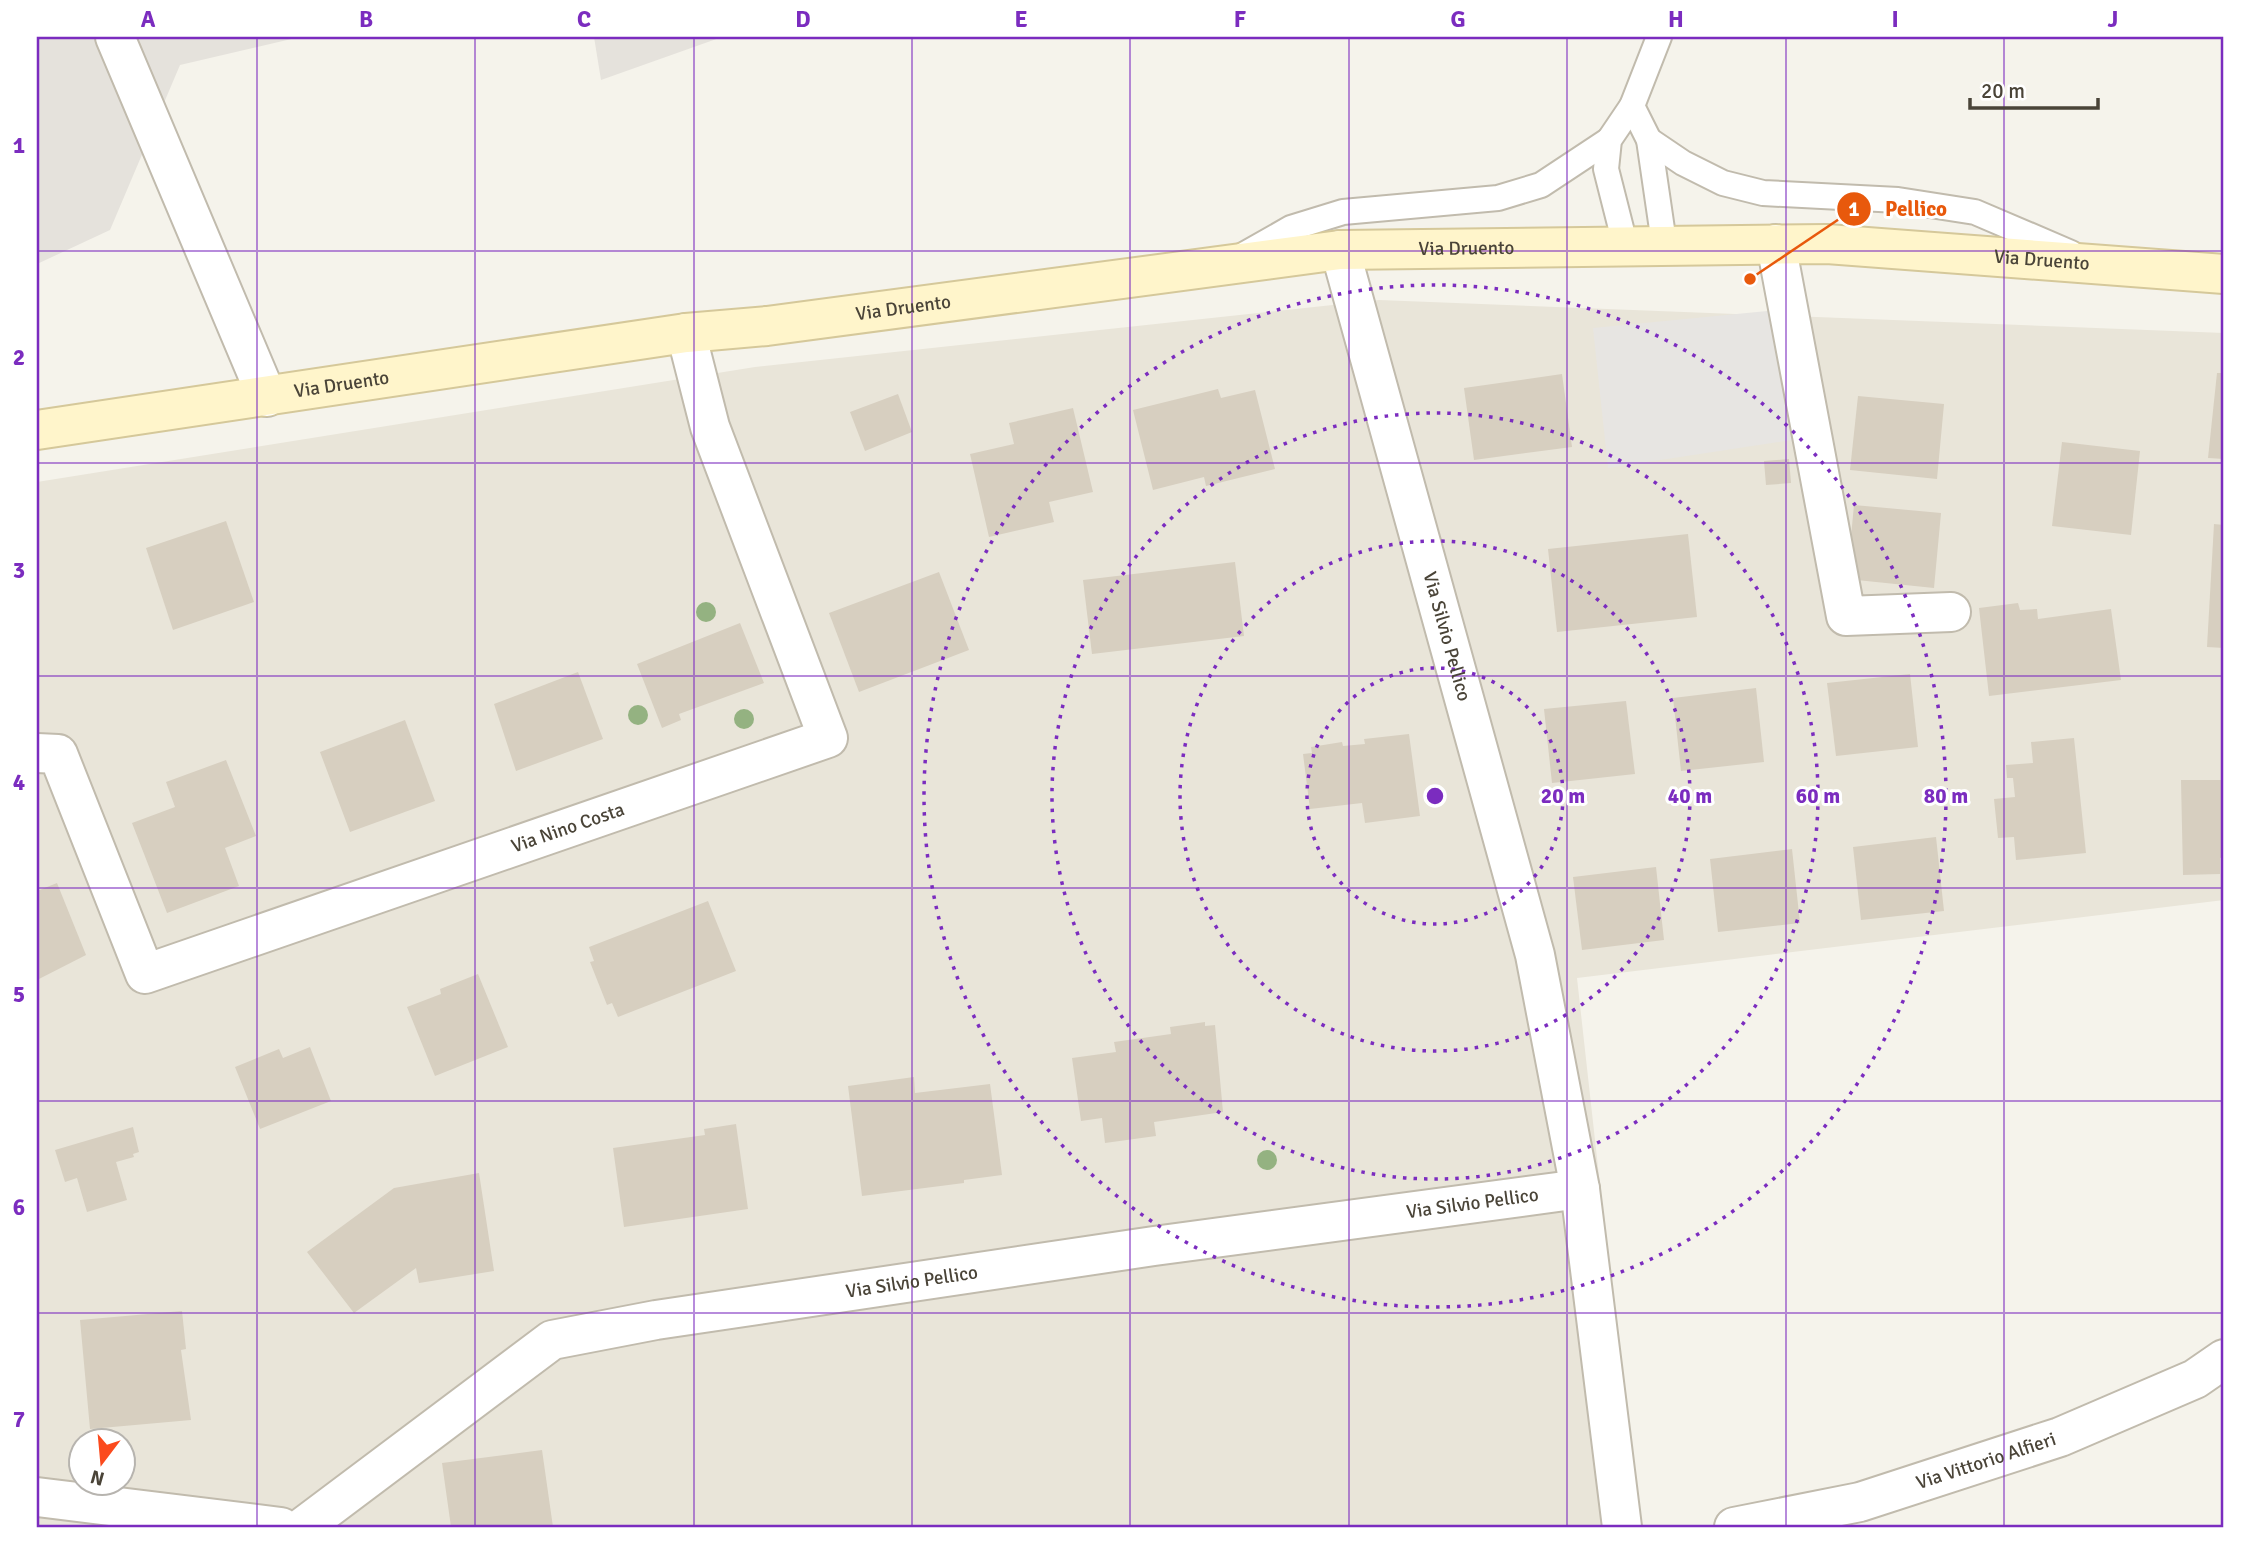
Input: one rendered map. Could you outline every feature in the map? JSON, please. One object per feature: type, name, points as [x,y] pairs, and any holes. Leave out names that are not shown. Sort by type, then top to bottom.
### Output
[{"type":"street","points":[[115,37],[267,397]]},
{"type":"street","name":"Via Druento","points":[[37,430],[686,334],[1340,250],[1664,243],[1827,244],[2224,274]]},
{"type":"street","points":[[1776,244],[1846,616],[1951,612]]},
{"type":"street","name":"Via Silvio Pellico","points":[[1340,250],[1535,955],[1580,1189],[1622,1527]]},
{"type":"street","name":"Via Nino Costa","points":[[37,752],[58,754],[145,974],[828,738],[710,427],[686,334]]},
{"type":"street","name":"Via Silvio Pellico","points":[[303,1527],[552,1340],[656,1320],[1154,1246],[1580,1189]]},
{"type":"street","name":"Via Vittorio Alfieri","points":[[1734,1527],[1860,1502],[2060,1437],[2195,1379],[2224,1359]]},
{"type":"street","points":[[37,1497],[281,1527]]},
{"type":"lane","points":[[1224,266],[1291,228],[1343,212],[1498,198],[1541,185],[1609,141],[1632,106],[1659,37]]},
{"type":"lane","points":[[1632,106],[1649,140],[1664,243]]},
{"type":"lane","points":[[1649,140],[1683,163],[1723,183],[1763,193],[1898,200],[1975,212],[2098,264]]},
{"type":"lane","points":[[1609,141],[1606,169],[1625,244]]},
{"type":"shaded area","points":[[37,37],[300,37],[180,65],[110,230],[37,264]]},
{"type":"shaded area","points":[[594,37],[722,37],[601,80]]},
{"type":"shaded area","points":[[1379,300],[2224,333],[2224,900],[1577,978],[1638,1527],[37,1527],[37,482],[755,367]]},
{"type":"shaded area","points":[[1788,309],[1812,437],[1608,468],[1593,328]]},
{"type":"building","points":[[2217,373],[2224,373],[2224,459],[2208,458]]},
{"type":"building","points":[[1562,374],[1572,447],[1474,460],[1464,388]]},
{"type":"building","points":[[1218,389],[1221,398],[1255,390],[1275,469],[1206,486],[1204,477],[1153,490],[1133,410]]},
{"type":"building","points":[[898,394],[912,432],[865,451],[850,412]]},
{"type":"building","points":[[1858,396],[1944,404],[1937,479],[1850,470]]},
{"type":"building","points":[[1073,408],[1093,492],[1049,502],[1054,522],[989,537],[970,454],[1014,444],[1009,423]]},
{"type":"building","points":[[2062,442],[2140,451],[2131,535],[2052,526]]},
{"type":"building","points":[[1789,459],[1791,483],[1766,485],[1764,461]]},
{"type":"building","points":[[1854,505],[1941,513],[1934,588],[1847,579]]},
{"type":"building","points":[[226,521],[254,602],[173,630],[146,548]]},
{"type":"building","points":[[2214,524],[2224,525],[2224,648],[2207,647]]},
{"type":"building","points":[[1688,534],[1697,617],[1557,632],[1548,549]]},
{"type":"building","points":[[1235,562],[1244,636],[1092,654],[1083,580]]},
{"type":"building","points":[[939,572],[969,650],[859,692],[829,613]]},
{"type":"building","points":[[2018,603],[2020,610],[2037,609],[2038,619],[2111,609],[2121,680],[1989,696],[1979,608]]},
{"type":"building","points":[[740,623],[764,683],[679,714],[681,720],[662,728],[637,664]]},
{"type":"building","points":[[578,672],[603,739],[516,771],[494,704]]},
{"type":"building","points":[[1910,674],[1918,747],[1836,756],[1827,683]]},
{"type":"building","points":[[1756,688],[1764,762],[1681,771],[1673,698]]},
{"type":"building","points":[[1626,701],[1635,774],[1552,783],[1544,709]]},
{"type":"building","points":[[405,720],[435,801],[350,832],[320,752]]},
{"type":"building","points":[[1409,734],[1420,816],[1365,823],[1362,803],[1310,809],[1303,754],[1312,753],[1311,747],[1342,742],[1343,746],[1365,744],[1364,739]]},
{"type":"building","points":[[2074,738],[2086,853],[2016,860],[2014,837],[1998,838],[1994,799],[2015,797],[2013,778],[2007,778],[2006,765],[2033,763],[2031,742]]},
{"type":"building","points":[[226,760],[256,836],[225,848],[239,886],[167,913],[132,823],[175,807],[166,782]]},
{"type":"building","points":[[2181,780],[2224,780],[2224,857],[2220,858],[2220,874],[2183,875]]},
{"type":"building","points":[[1936,837],[1944,911],[1861,920],[1853,847]]},
{"type":"building","points":[[1792,849],[1800,923],[1718,932],[1710,859]]},
{"type":"building","points":[[1656,867],[1664,940],[1582,950],[1573,877]]},
{"type":"building","points":[[57,883],[86,955],[37,980],[37,891]]},
{"type":"building","points":[[708,901],[736,971],[618,1017],[612,1003],[607,1005],[590,962],[594,961],[589,947]]},
{"type":"building","points":[[478,974],[508,1047],[435,1076],[407,1007],[441,994],[440,989]]},
{"type":"building","points":[[1205,1022],[1205,1026],[1215,1025],[1223,1112],[1154,1122],[1156,1136],[1105,1143],[1102,1118],[1081,1121],[1072,1058],[1116,1052],[1114,1042],[1171,1034],[1170,1027]]},
{"type":"building","points":[[310,1047],[331,1101],[260,1129],[235,1067],[279,1049],[283,1058]]},
{"type":"building","points":[[914,1077],[915,1093],[990,1084],[1002,1175],[964,1180],[964,1183],[862,1196],[848,1086]]},
{"type":"building","points":[[736,1124],[748,1209],[624,1227],[613,1148],[705,1135],[704,1129]]},
{"type":"building","points":[[133,1127],[139,1152],[133,1154],[134,1157],[116,1162],[127,1200],[87,1212],[77,1178],[65,1182],[55,1150]]},
{"type":"building","points":[[479,1173],[494,1271],[419,1283],[416,1268],[354,1313],[307,1252],[394,1188]]},
{"type":"building","points":[[182,1311],[186,1349],[181,1350],[191,1420],[90,1428],[80,1320]]},
{"type":"building","points":[[542,1450],[553,1527],[451,1527],[442,1463]]},
{"type":"place","name":"Pellico","points":[[1750,279]]}]
